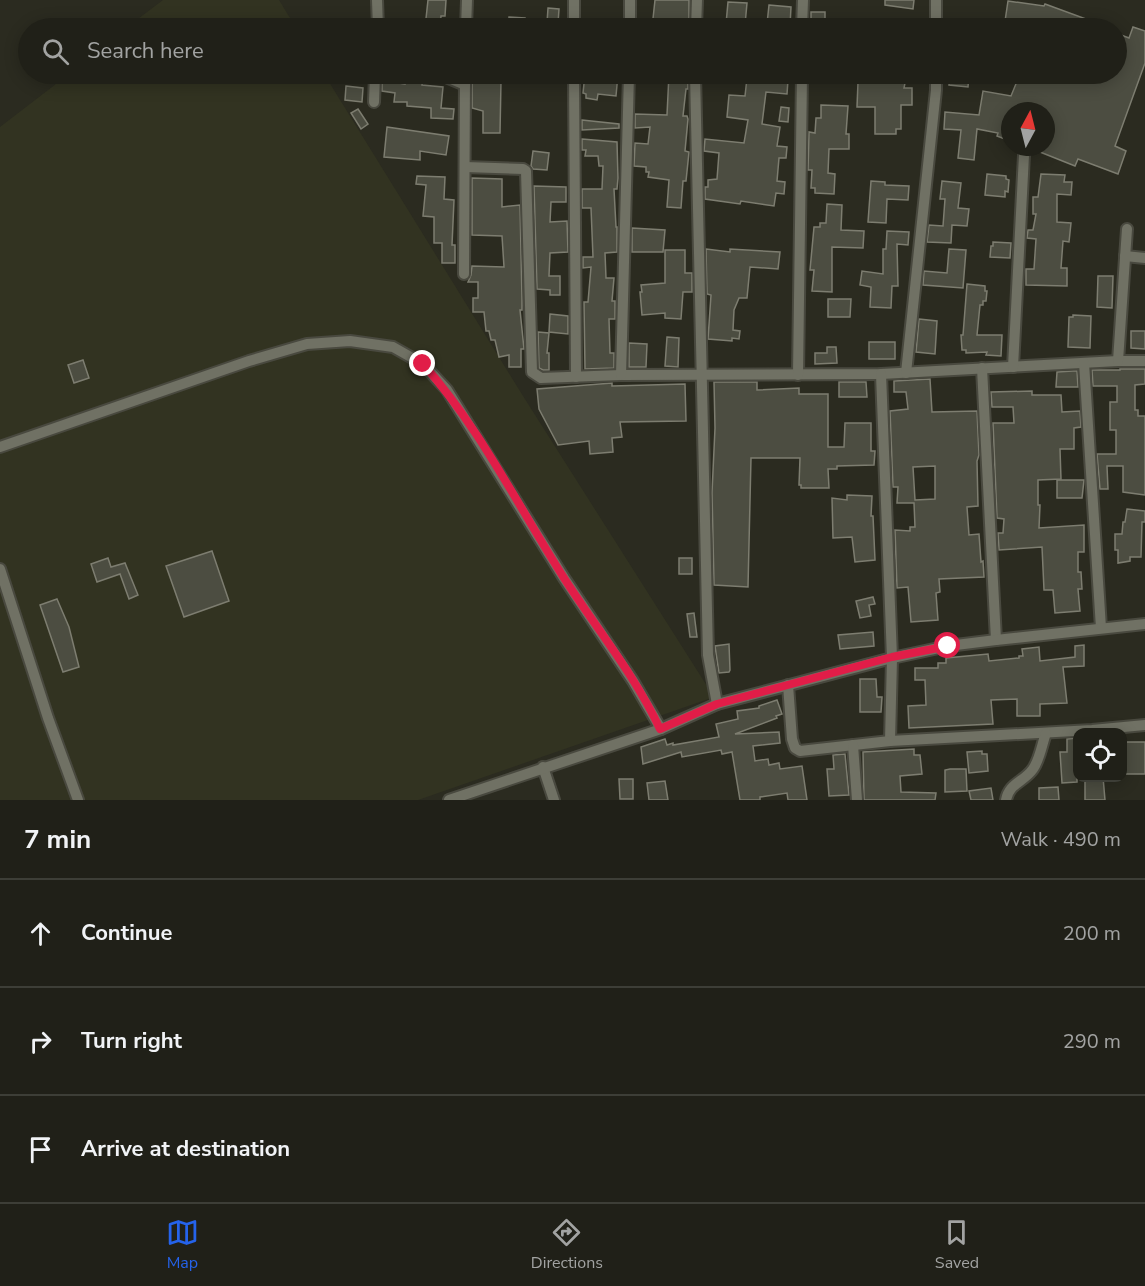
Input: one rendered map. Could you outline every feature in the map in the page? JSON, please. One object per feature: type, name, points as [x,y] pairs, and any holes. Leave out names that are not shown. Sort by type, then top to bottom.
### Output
[{"type":"street","points":[[377,0],[378,18]]},
{"type":"street","points":[[466,18],[467,0]]},
{"type":"street","points":[[574,0],[574,18]]},
{"type":"street","points":[[630,0],[630,18]]},
{"type":"street","points":[[696,18],[697,0]]},
{"type":"street","points":[[802,18],[803,0]]},
{"type":"street","points":[[936,0],[936,18]]},
{"type":"street","points":[[374,102],[375,84]]},
{"type":"street","points":[[574,84],[576,377]]},
{"type":"street","points":[[621,375],[628,84]]},
{"type":"street","points":[[695,84],[708,655],[717,704]]},
{"type":"street","points":[[798,375],[802,84]]},
{"type":"street","points":[[906,373],[936,84]]},
{"type":"street","points":[[464,274],[465,85]]},
{"type":"street","points":[[1013,367],[1024,156]]},
{"type":"street","points":[[465,167],[524,169],[526,171],[532,372],[541,378],[621,375],[881,374],[1145,361]]},
{"type":"street","points":[[1118,361],[1127,229]]},
{"type":"street","points":[[1125,256],[1145,258]]},
{"type":"street","points":[[0,447],[237,365],[307,344],[350,341],[393,347],[423,364],[447,390],[564,578],[633,681],[660,729]]},
{"type":"street","points":[[1084,363],[1101,628]]},
{"type":"street","points":[[982,368],[996,640]]},
{"type":"street","points":[[881,374],[892,657],[890,741]]},
{"type":"street","points":[[0,569],[48,718],[78,800]]},
{"type":"street","points":[[449,800],[660,729],[717,704],[892,657],[948,646],[1145,624]]},
{"type":"street","points":[[788,685],[792,739],[795,748],[800,751],[890,741],[1145,725]]},
{"type":"street","points":[[1006,800],[1012,786],[1032,771],[1046,733]]},
{"type":"street","points":[[854,745],[857,800]]},
{"type":"street","points":[[543,767],[554,800]]},
{"type":"shaded area","points":[[163,0],[279,0],[290,18],[139,18]]},
{"type":"shaded area","points":[[56,84],[330,84],[523,396],[714,697],[418,800],[0,800],[0,127]]},
{"type":"building","points":[[428,0],[446,0],[445,16],[426,18]]},
{"type":"building","points":[[655,0],[689,0],[689,18],[653,18]]},
{"type":"building","points":[[885,0],[914,0],[913,9],[885,5]]},
{"type":"building","points":[[1008,1],[1044,6],[1045,4],[1083,18],[1005,18]]},
{"type":"building","points":[[728,2],[747,3],[746,18],[727,18]]},
{"type":"building","points":[[769,5],[791,7],[790,18],[768,18]]},
{"type":"building","points":[[548,8],[559,9],[558,18],[547,18]]},
{"type":"building","points":[[811,12],[825,12],[825,18],[811,18]]},
{"type":"building","points":[[1133,27],[1145,31],[1145,63],[1115,146],[1126,151],[1118,174],[1078,159],[1075,166],[1050,156],[1055,156],[1055,102],[1001,102],[1001,138],[997,136],[998,133],[977,129],[974,160],[958,158],[961,130],[944,129],[945,112],[979,115],[983,91],[1011,96],[1016,84],[1127,84],[1127,37],[1129,38]]},
{"type":"building","points":[[382,84],[422,84],[443,87],[441,108],[454,109],[453,119],[431,118],[431,108],[407,106],[407,102],[394,102],[395,93],[382,91]]},
{"type":"building","points":[[472,84],[501,84],[500,133],[483,133],[483,111],[472,108]]},
{"type":"building","points":[[584,84],[617,84],[616,96],[598,94],[597,100],[586,98],[586,94],[583,93]]},
{"type":"building","points":[[669,84],[688,84],[683,116],[687,116],[688,119],[685,151],[689,152],[686,181],[683,181],[681,208],[667,207],[669,180],[648,177],[649,172],[646,172],[646,167],[634,166],[635,143],[648,144],[650,127],[635,128],[635,114],[667,115]]},
{"type":"building","points":[[746,84],[788,84],[787,94],[766,92],[762,124],[780,127],[777,146],[787,147],[786,158],[779,158],[777,181],[785,182],[784,194],[776,193],[774,206],[705,199],[705,187],[708,187],[708,180],[717,179],[719,153],[704,151],[705,139],[744,143],[748,120],[727,117],[729,95],[745,96]]},
{"type":"building","points":[[858,84],[905,84],[904,88],[912,88],[912,105],[901,105],[901,129],[896,129],[896,134],[875,134],[875,107],[857,107]]},
{"type":"building","points":[[949,84],[968,84],[968,87]]},
{"type":"building","points":[[346,86],[363,88],[362,102],[345,100]]},
{"type":"building","points":[[821,105],[848,106],[846,134],[849,134],[849,149],[829,149],[828,173],[835,174],[834,194],[815,193],[815,188],[811,188],[812,170],[808,170],[809,132],[815,133],[816,118],[821,118]]},
{"type":"building","points":[[781,107],[789,108],[788,122],[779,121]]},
{"type":"building","points":[[358,109],[368,124],[361,129],[351,113]]},
{"type":"building","points":[[582,120],[619,124],[619,128],[582,130]]},
{"type":"building","points":[[387,127],[449,136],[446,155],[420,151],[420,160],[384,157]]},
{"type":"building","points":[[582,139],[617,142],[618,178],[617,189],[614,189],[617,252],[605,253],[606,278],[614,278],[612,301],[615,301],[615,319],[609,319],[610,353],[614,353],[614,368],[585,369],[584,302],[588,302],[591,267],[583,268],[583,257],[593,257],[591,208],[582,208],[582,189],[602,189],[603,166],[599,166],[598,156],[585,156],[586,150],[582,150]]},
{"type":"building","points":[[533,151],[549,153],[547,170],[533,169],[531,166]]},
{"type":"building","points":[[987,174],[1006,176],[1009,180],[1005,197],[985,195]]},
{"type":"building","points":[[1041,174],[1065,175],[1064,182],[1072,182],[1071,195],[1057,194],[1057,222],[1071,223],[1069,242],[1063,241],[1061,268],[1067,268],[1067,286],[1026,285],[1026,269],[1034,269],[1036,239],[1027,238],[1028,230],[1033,230],[1036,214],[1033,214],[1033,197],[1038,197]]},
{"type":"building","points":[[417,176],[445,177],[444,199],[454,200],[452,245],[455,245],[455,263],[442,263],[442,243],[434,243],[434,217],[423,216],[426,185],[416,184]]},
{"type":"building","points":[[472,178],[502,179],[502,207],[520,205],[522,310],[520,310],[524,349],[521,349],[521,367],[509,367],[509,355],[499,357],[495,340],[491,340],[489,331],[486,331],[484,312],[473,312],[473,298],[478,298],[478,282],[468,282],[472,266],[504,267],[502,236],[472,235]]},
{"type":"building","points":[[871,181],[885,182],[885,185],[909,186],[908,200],[887,199],[886,223],[868,222]]},
{"type":"building","points":[[942,181],[961,183],[958,208],[969,209],[967,226],[952,225],[951,243],[927,242],[929,225],[943,226],[945,199],[940,199]]},
{"type":"building","points":[[534,186],[566,187],[566,202],[551,202],[550,222],[567,221],[568,252],[550,253],[549,276],[560,276],[560,295],[550,295],[550,290],[537,289]]},
{"type":"building","points":[[827,204],[842,205],[841,230],[864,231],[863,248],[832,247],[832,292],[812,291],[814,270],[810,270],[814,227],[820,227],[820,223],[826,223]]},
{"type":"building","points":[[632,228],[665,230],[663,252],[632,252]]},
{"type":"building","points":[[887,231],[909,232],[908,245],[897,244],[898,286],[892,286],[891,308],[870,307],[871,287],[860,285],[862,271],[883,274],[883,249],[886,249]]},
{"type":"building","points":[[993,242],[1011,243],[1010,258],[990,257]]},
{"type":"building","points":[[706,249],[730,252],[730,249],[780,252],[778,269],[750,267],[747,298],[739,298],[734,310],[733,330],[740,331],[739,339],[732,338],[732,341],[708,339],[711,295],[707,294]]},
{"type":"building","points":[[949,249],[966,250],[963,288],[923,285],[924,271],[947,273]]},
{"type":"building","points":[[665,250],[685,250],[685,273],[692,273],[692,292],[683,292],[681,319],[665,318],[665,313],[642,315],[641,285],[665,283]]},
{"type":"building","points":[[1098,276],[1113,276],[1112,308],[1097,307]]},
{"type":"building","points":[[967,284],[985,286],[986,301],[980,305],[977,335],[1002,335],[1001,356],[986,355],[987,352],[966,353],[966,350],[962,350],[961,335],[963,335]]},
{"type":"building","points":[[828,299],[851,299],[850,317],[828,317]]},
{"type":"building","points":[[550,314],[568,316],[568,334],[549,332]]},
{"type":"building","points":[[1073,315],[1091,316],[1090,348],[1068,347],[1069,317]]},
{"type":"building","points":[[919,319],[937,321],[935,354],[916,352]]},
{"type":"building","points":[[1131,331],[1145,331],[1145,349],[1131,348]]},
{"type":"building","points":[[538,332],[549,333],[547,353],[549,353],[549,370],[539,368]]},
{"type":"building","points":[[667,337],[679,338],[678,367],[665,366]]},
{"type":"building","points":[[869,342],[895,342],[895,359],[869,359]]},
{"type":"building","points":[[629,343],[647,344],[646,367],[629,367]]},
{"type":"building","points":[[827,347],[836,347],[837,363],[815,364],[815,353],[827,353]]},
{"type":"building","points":[[83,360],[89,378],[74,383],[68,365]]},
{"type":"building","points":[[1145,369],[1145,384],[1135,385],[1135,410],[1138,410],[1138,416],[1145,416],[1145,495],[1123,492],[1123,466],[1107,466],[1108,489],[1100,489],[1097,454],[1116,454],[1116,430],[1110,430],[1110,402],[1117,402],[1117,386],[1093,386],[1092,370]]},
{"type":"building","points":[[1077,371],[1078,387],[1056,387],[1057,372]]},
{"type":"building","points":[[930,379],[932,412],[977,411],[978,506],[967,507],[969,535],[979,534],[984,577],[939,579],[940,592],[936,593],[938,620],[911,622],[908,587],[897,588],[895,530],[910,531],[910,527],[915,527],[914,503],[897,503],[898,487],[893,487],[890,411],[908,409],[906,392],[894,392],[894,381]],"holes":[[[935,466],[935,499],[915,500],[913,467]]]},
{"type":"building","points":[[714,382],[757,382],[757,390],[799,388],[799,394],[828,394],[828,447],[844,447],[845,423],[871,423],[871,451],[875,451],[874,465],[837,466],[837,469],[828,469],[829,488],[801,488],[799,485],[800,458],[751,458],[748,587],[714,585],[712,493],[715,428]]},
{"type":"building","points":[[839,382],[866,382],[867,397],[839,397]]},
{"type":"building","points":[[612,383],[612,386],[685,384],[686,421],[620,422],[622,437],[612,438],[613,452],[590,454],[589,441],[558,445],[539,409],[537,389]]},
{"type":"building","points":[[1032,391],[1032,395],[1061,395],[1062,412],[1080,411],[1081,427],[1074,428],[1074,449],[1060,449],[1061,479],[1038,480],[1038,505],[1040,505],[1039,528],[1084,525],[1084,552],[1078,552],[1078,572],[1081,572],[1082,589],[1078,589],[1080,611],[1055,613],[1053,590],[1044,590],[1042,547],[999,550],[998,533],[1003,533],[1004,519],[997,518],[993,423],[1014,423],[1013,407],[992,407],[991,392]]},
{"type":"building","points":[[1057,480],[1084,480],[1082,498],[1057,498]]},
{"type":"building","points":[[847,495],[872,496],[871,516],[873,516],[875,560],[855,562],[852,537],[833,538],[832,498],[847,500]]},
{"type":"building","points":[[1127,509],[1145,511],[1145,522],[1142,522],[1141,557],[1130,557],[1130,561],[1118,563],[1115,534],[1122,534]]},
{"type":"building","points":[[212,551],[229,601],[184,617],[166,566]]},
{"type":"building","points":[[108,558],[111,567],[125,563],[138,595],[129,599],[120,574],[97,582],[91,564]]},
{"type":"building","points":[[679,558],[692,558],[692,574],[679,574]]},
{"type":"building","points":[[873,597],[875,604],[869,605],[871,616],[860,618],[856,601]]},
{"type":"building","points":[[57,599],[69,627],[79,667],[63,672],[40,605]]},
{"type":"building","points":[[694,613],[697,637],[690,637],[687,614]]},
{"type":"building","points":[[873,632],[874,646],[840,649],[838,635]]},
{"type":"building","points":[[729,644],[730,670],[719,673],[715,646]]},
{"type":"building","points":[[1084,645],[1084,666],[1063,667],[1067,703],[1040,704],[1040,716],[1017,716],[1017,699],[991,700],[993,724],[909,728],[908,706],[926,705],[925,680],[915,680],[915,668],[938,668],[938,663],[946,663],[946,658],[988,654],[989,661],[1019,658],[1023,656],[1022,649],[1039,647],[1040,661],[1075,657],[1075,646]]},
{"type":"building","points":[[860,679],[876,679],[877,697],[882,697],[881,712],[860,712]]},
{"type":"building","points":[[777,700],[782,714],[735,734],[779,732],[780,743],[753,746],[755,761],[768,759],[769,765],[779,763],[780,769],[802,766],[807,800],[788,800],[787,793],[760,797],[760,800],[740,800],[732,752],[722,754],[721,750],[682,757],[681,752],[643,764],[641,747],[665,739],[667,745],[673,743],[673,745],[719,737],[716,724],[738,719],[737,711],[759,708],[759,706]]},
{"type":"building","points":[[1073,738],[1073,782],[1077,782],[1062,783],[1060,752],[1067,752],[1067,739]]},
{"type":"building","points":[[1127,742],[1145,742],[1145,774],[1127,774]]},
{"type":"building","points":[[914,749],[914,755],[920,755],[922,774],[900,776],[901,792],[936,793],[935,800],[864,800],[863,752]]},
{"type":"building","points":[[982,751],[982,754],[987,754],[988,771],[969,773],[967,752]]},
{"type":"building","points":[[845,754],[849,795],[829,796],[827,769],[834,769],[833,755]]},
{"type":"building","points":[[966,769],[967,791],[945,792],[945,770]]},
{"type":"building","points":[[619,779],[633,779],[633,799],[620,799]]},
{"type":"building","points":[[665,781],[668,800],[649,800],[647,783]]},
{"type":"building","points":[[1085,782],[1103,782],[1105,800],[1085,800]]},
{"type":"building","points":[[1058,787],[1059,800],[1039,800],[1039,788]]},
{"type":"building","points":[[991,788],[993,800],[971,800],[969,791]]},
{"type":"route","points":[[423,364],[447,390],[564,578],[633,681],[660,729],[717,704],[892,657],[948,646]]}]
